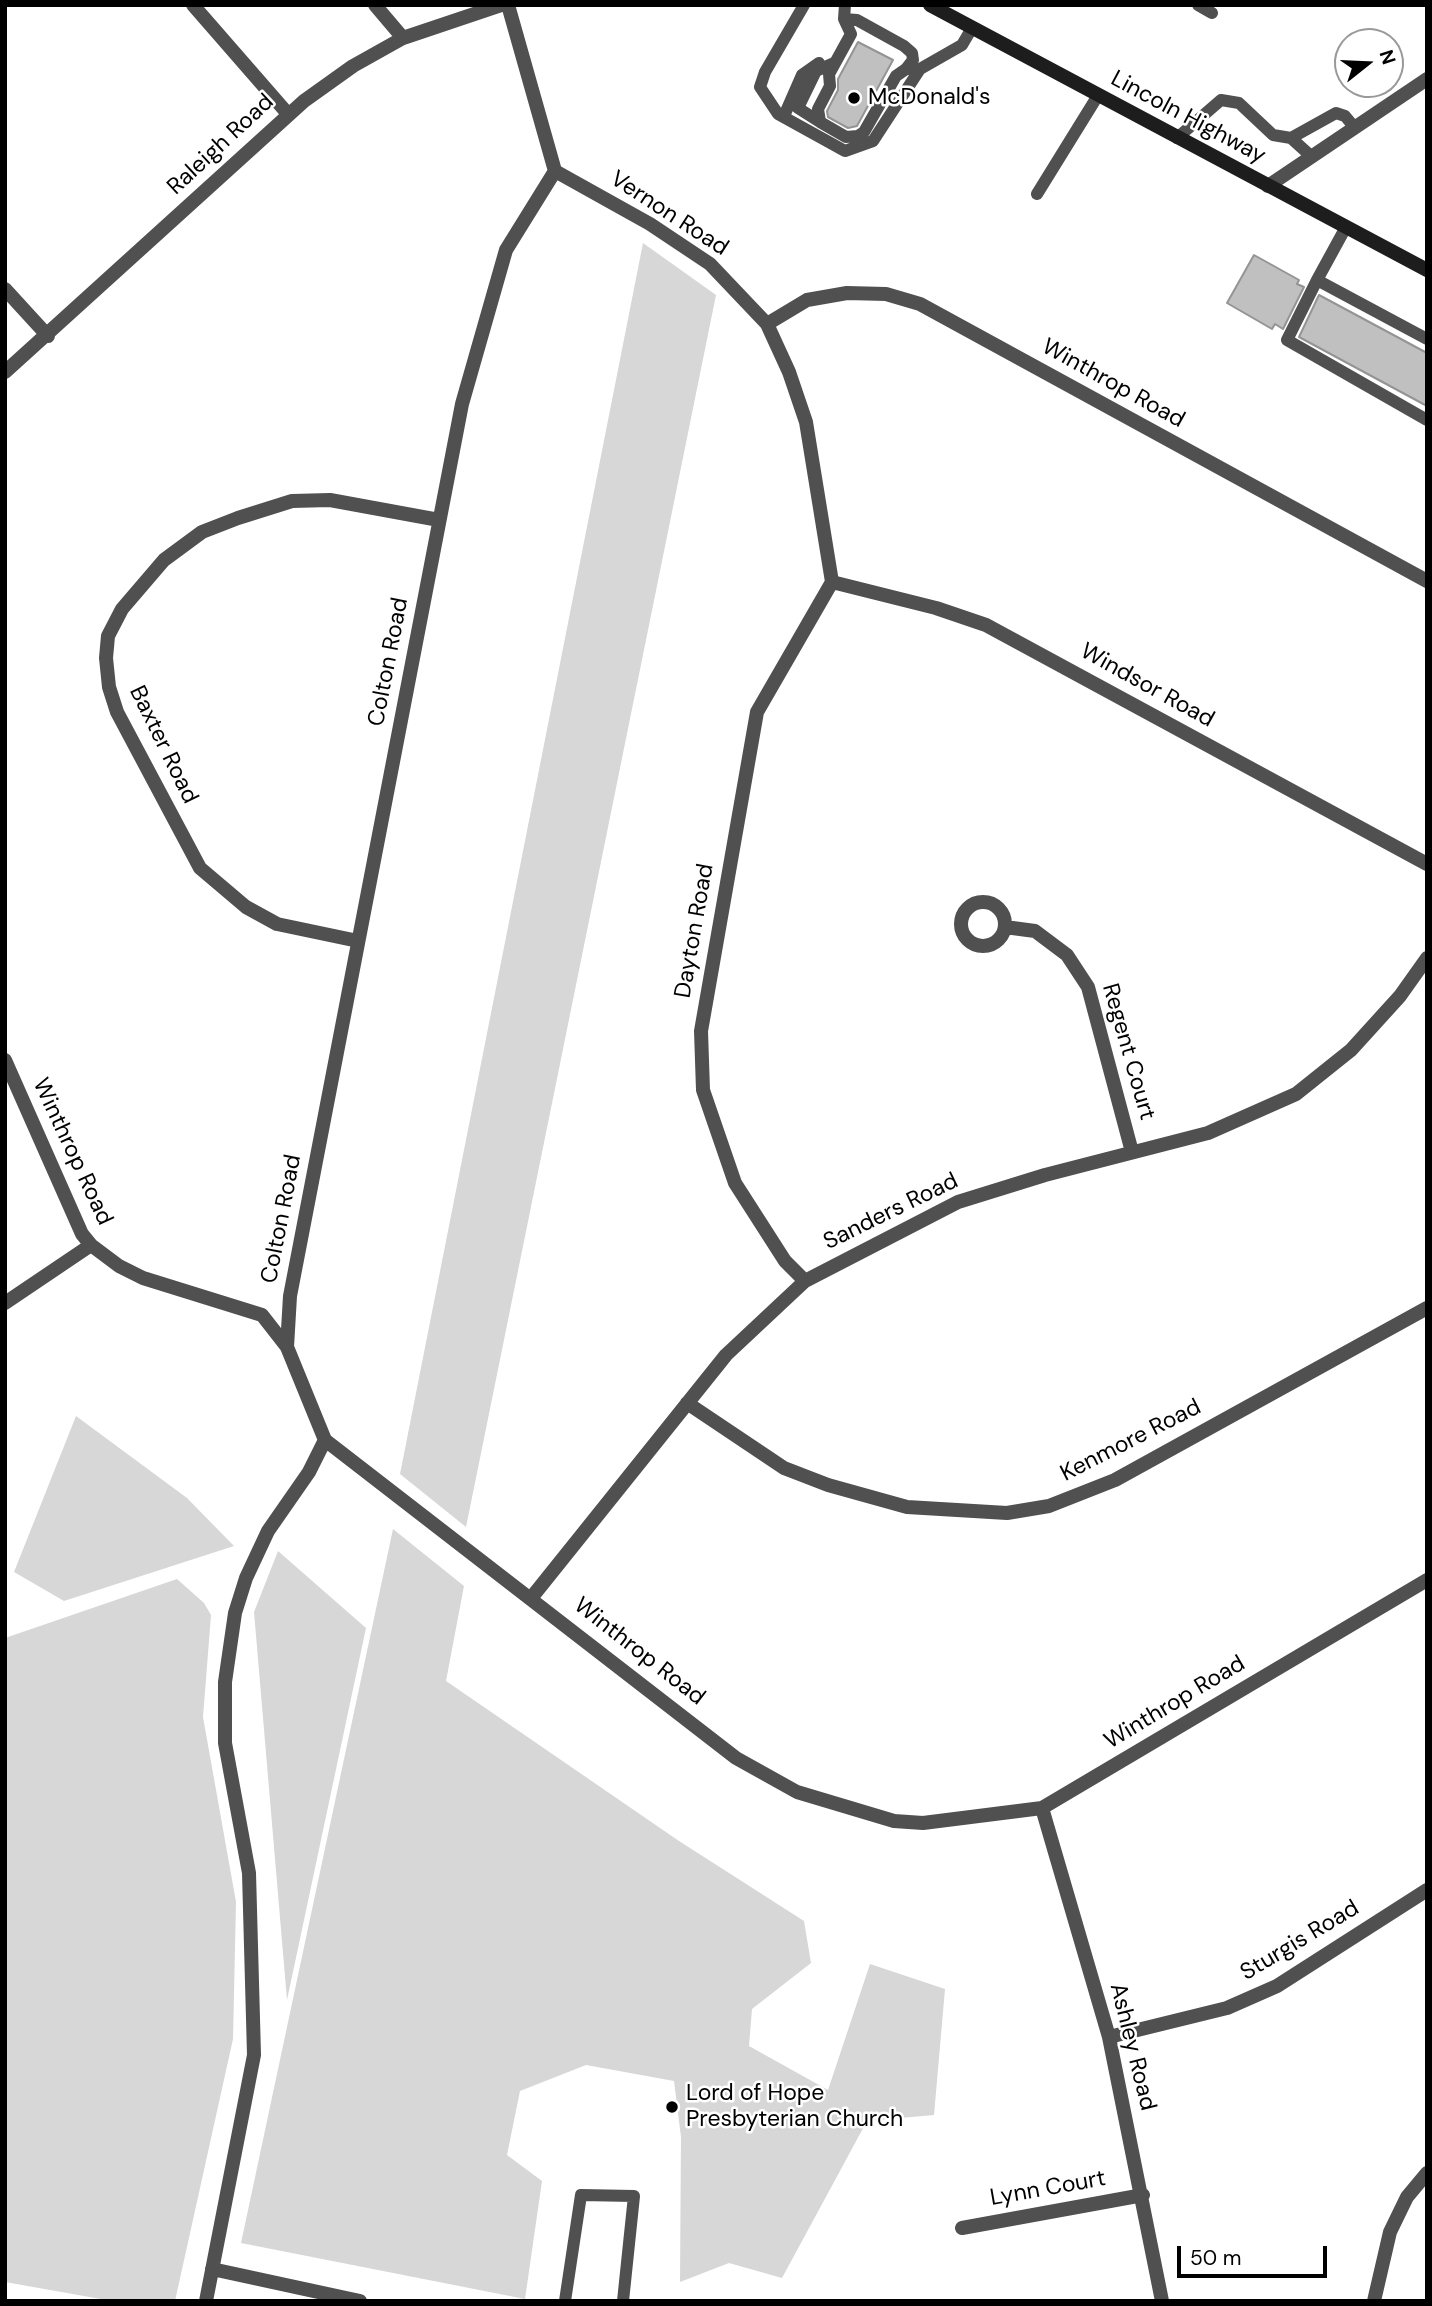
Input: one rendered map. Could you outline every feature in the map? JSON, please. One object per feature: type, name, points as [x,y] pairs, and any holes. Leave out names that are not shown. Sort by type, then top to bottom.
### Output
[{"type":"main road","name":"Lincoln Highway","points":[[930,5],[1097,97],[1427,270]]},
{"type":"street","points":[[193,5],[288,114]]},
{"type":"street","points":[[375,5],[402,38]]},
{"type":"street","name":"Raleigh Road","points":[[5,372],[288,114],[354,66],[402,38],[501,5]]},
{"type":"street","points":[[508,5],[555,171]]},
{"type":"street","points":[[1268,186],[1427,79]]},
{"type":"street","name":"Vernon Road","points":[[555,171],[650,224],[710,264],[767,324],[806,422],[832,582]]},
{"type":"street","name":"Colton Road","points":[[287,1347],[290,1296],[462,404],[506,250],[555,171]]},
{"type":"street","points":[[5,289],[48,335]]},
{"type":"street","name":"Winthrop Road","points":[[767,324],[807,300],[847,293],[886,294],[920,304],[1427,581]]},
{"type":"street","name":"Baxter Road","points":[[358,941],[277,924],[246,907],[200,868],[117,712],[109,687],[106,659],[108,636],[122,609],[164,560],[202,532],[238,518],[292,501],[330,500],[439,520]]},
{"type":"street","name":"Windsor Road","points":[[832,582],[936,608],[986,625],[1427,864]]},
{"type":"street","name":"Dayton Road","points":[[805,1281],[785,1261],[734,1182],[703,1090],[701,1031],[757,712],[832,582]]},
{"type":"street","name":"Regent Court","points":[[1005,927],[1035,931],[1067,955],[1088,987],[1132,1152]]},
{"type":"street","name":"Sanders Road","points":[[532,1597],[726,1355],[805,1281],[958,1202],[1208,1133],[1296,1094],[1351,1050],[1400,996],[1427,958]]},
{"type":"street","name":"Winthrop Road","points":[[5,1060],[82,1234],[90,1245],[119,1266],[143,1278],[262,1315],[287,1347],[325,1440],[532,1597],[736,1758],[797,1792],[894,1821],[923,1823],[1042,1808],[1427,1580]]},
{"type":"street","points":[[5,1303],[90,1245]]},
{"type":"street","name":"Kenmore Road","points":[[687,1403],[784,1468],[828,1485],[907,1507],[1007,1513],[1049,1506],[1115,1480],[1427,1308]]},
{"type":"street","points":[[206,2301],[254,2055],[249,1873],[225,1743],[225,1682],[235,1613],[246,1578],[268,1531],[309,1472],[325,1440]]},
{"type":"street","name":"Ashley Road","points":[[1042,1808],[1109,2037],[1143,2194],[1162,2301]]},
{"type":"street","name":"Sturgis Road","points":[[1109,2037],[1227,2008],[1277,1986],[1427,1890]]},
{"type":"street","points":[[1374,2301],[1390,2232],[1407,2197],[1427,2173]]},
{"type":"street","name":"Lynn Court","points":[[962,2228],[1143,2194]]},
{"type":"street","points":[[212,2269],[360,2301]]},
{"type":"lane","points":[[804,5],[765,72],[760,87],[778,114],[824,142],[845,151],[873,142],[920,69],[962,45],[972,28]]},
{"type":"lane","points":[[1198,5],[1212,13]]},
{"type":"lane","points":[[834,63],[817,71],[799,107],[846,137],[858,136],[864,132],[891,82],[913,60],[912,53],[904,46],[845,12]]},
{"type":"lane","points":[[820,122],[818,109],[830,86],[829,74],[851,34],[845,12]]},
{"type":"lane","points":[[784,116],[802,75],[817,63],[834,63]]},
{"type":"lane","points":[[906,69],[920,69]]},
{"type":"lane","points":[[1037,194],[1097,97]]},
{"type":"lane","points":[[1177,138],[1221,100],[1239,103],[1273,135],[1292,138],[1311,157]]},
{"type":"lane","points":[[1292,138],[1336,113],[1345,116],[1355,128]]},
{"type":"lane","points":[[1346,227],[1287,340],[1427,420]]},
{"type":"lane","points":[[1317,280],[1427,339]]},
{"type":"lane","points":[[565,2301],[581,2195],[635,2196],[623,2301]]},
{"type":"shaded area","points":[[643,243],[716,295],[466,1527],[400,1474]]},
{"type":"shaded area","points":[[76,1416],[187,1498],[234,1546],[64,1601],[14,1572]]},
{"type":"shaded area","points":[[393,1529],[464,1586],[446,1681],[679,1841],[804,1921],[811,1963],[752,2009],[749,2046],[828,2090],[870,1964],[945,1989],[934,2115],[867,2121],[782,2278],[729,2263],[680,2282],[681,2137],[674,2081],[586,2065],[520,2091],[507,2155],[542,2181],[525,2299],[241,2243]]},
{"type":"shaded area","points":[[278,1551],[366,1628],[287,2000],[254,1612]]},
{"type":"shaded area","points":[[177,1579],[204,1603],[211,1615],[203,1717],[236,1902],[233,2039],[175,2301],[112,2301],[5,2282],[5,1638]]},
{"type":"building","name":"McDonald's","points":[[858,42],[893,60],[857,126],[848,128],[828,117],[827,111],[838,90],[838,79]]},
{"type":"building","points":[[1254,255],[1299,280],[1297,284],[1304,287],[1283,329],[1275,324],[1272,329],[1227,303]]},
{"type":"building","points":[[1319,295],[1427,353],[1427,406],[1299,337]]},
{"type":"place","name":"McDonald's","points":[[854,98]]},
{"type":"place","name":"Lord of Hope Presbyterian Church","points":[[672,2107]]}]
